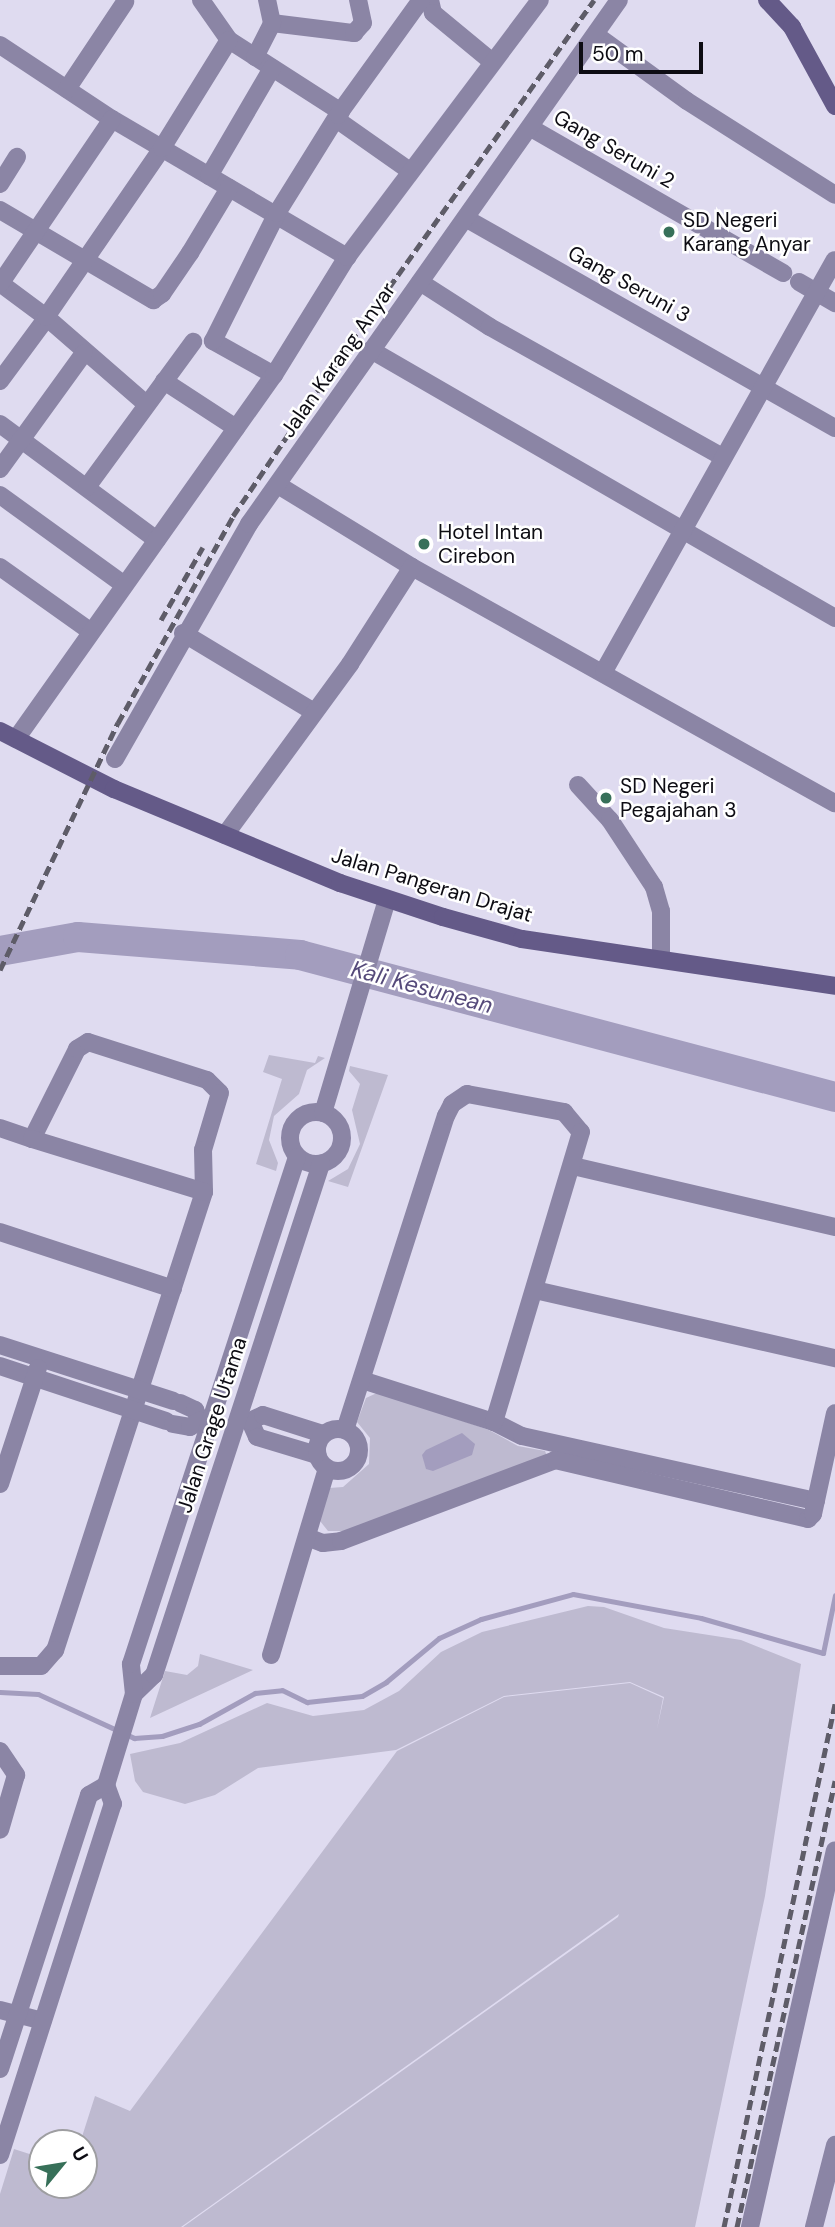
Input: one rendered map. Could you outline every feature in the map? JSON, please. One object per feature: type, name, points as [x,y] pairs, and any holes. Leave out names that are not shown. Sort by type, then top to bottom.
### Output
[{"type":"street","points":[[201,0],[229,40],[338,116],[410,172]]},
{"type":"street","points":[[255,57],[272,23],[267,0]]},
{"type":"street","points":[[272,23],[354,33],[363,23],[358,0]]},
{"type":"street","points":[[274,375],[213,341],[276,212],[338,116],[421,0]]},
{"type":"street","points":[[430,0],[433,13],[491,61]]},
{"type":"street","points":[[16,739],[123,584],[274,375],[347,257],[491,61],[540,0]]},
{"type":"street","name":"Jalan Karang Anyar","points":[[115,759],[183,633],[278,485],[420,282],[472,222],[531,128],[619,0]]},
{"type":"street","points":[[767,0],[792,27],[835,106]]},
{"type":"street","points":[[67,89],[125,2]]},
{"type":"street","points":[[596,35],[687,101],[835,195]]},
{"type":"street","points":[[0,381],[46,319],[162,148],[229,40]]},
{"type":"street","points":[[0,45],[112,119],[229,188],[276,212],[347,257]]},
{"type":"street","points":[[209,176],[272,68]]},
{"type":"street","points":[[112,119],[0,283],[145,403]]},
{"type":"street","name":"Gang Seruni 2","points":[[531,128],[835,303]]},
{"type":"street","points":[[0,184],[17,157]]},
{"type":"street","points":[[0,210],[144,298],[158,299],[229,188]]},
{"type":"street","name":"Gang Seruni 3","points":[[472,222],[835,428]]},
{"type":"street","points":[[604,671],[685,531],[760,385],[835,260]]},
{"type":"street","points":[[420,282],[490,327],[723,457]]},
{"type":"street","points":[[87,487],[145,403],[192,342]]},
{"type":"street","points":[[371,350],[835,618]]},
{"type":"street","points":[[0,469],[84,353]]},
{"type":"street","points":[[164,381],[236,428]]},
{"type":"street","points":[[0,424],[157,540]]},
{"type":"street","points":[[278,485],[412,567],[604,671],[835,803]]},
{"type":"street","points":[[0,495],[123,584]]},
{"type":"street","points":[[0,567],[90,631]]},
{"type":"street","points":[[225,835],[314,712],[412,567]]},
{"type":"street","points":[[183,633],[314,712]]},
{"type":"street","name":"Jalan Pangeran Drajat","points":[[16,739],[114,789],[387,900],[522,939],[835,986]]},
{"type":"street","points":[[578,785],[610,820],[654,887],[661,911],[661,958]]},
{"type":"street","points":[[323,1113],[387,900]]},
{"type":"street","points":[[0,1666],[41,1666],[55,1650],[204,1192],[203,1150],[220,1101],[215,1085],[98,1042],[77,1049],[32,1139]]},
{"type":"street","points":[[345,1430],[446,1116],[460,1096],[474,1095],[570,1115],[581,1132],[573,1166],[494,1422]]},
{"type":"street","points":[[323,1113],[337,1123],[342,1139],[336,1155],[321,1164],[297,1157],[291,1147],[293,1125],[301,1116],[323,1113]]},
{"type":"street","points":[[0,1128],[204,1192]]},
{"type":"street","name":"Jalan Grage Utama","points":[[0,2155],[113,1804],[106,1786],[134,1694],[131,1664],[205,1422],[297,1157]]},
{"type":"street","name":"Jalan Grage Utama","points":[[134,1694],[153,1675],[244,1419],[321,1164]]},
{"type":"street","points":[[573,1166],[835,1227]]},
{"type":"street","points":[[0,1232],[173,1289]]},
{"type":"street","points":[[535,1290],[835,1358]]},
{"type":"street","points":[[0,1345],[176,1402],[195,1410],[205,1422]]},
{"type":"street","points":[[1,1479],[41,1358]]},
{"type":"street","points":[[0,1366],[169,1423],[190,1427],[205,1422],[263,1415],[323,1434],[345,1430]]},
{"type":"street","points":[[362,1380],[494,1422],[558,1452],[808,1519],[816,1501],[835,1413]]},
{"type":"street","points":[[244,1419],[257,1437],[322,1461],[337,1471],[354,1463],[358,1444],[345,1430]]},
{"type":"street","points":[[271,1655],[307,1537],[322,1461],[323,1434]]},
{"type":"street","points":[[307,1537],[324,1543],[341,1541],[558,1452]]},
{"type":"street","points":[[0,1751],[16,1775],[0,1830]]},
{"type":"street","name":"Jalan Grage Utama","points":[[0,2069],[9,2012],[89,1795],[106,1786]]},
{"type":"street","points":[[750,2227],[835,1850]]},
{"type":"street","points":[[9,2012],[43,2021]]},
{"type":"street","points":[[6,2031],[37,2040]]},
{"type":"street","points":[[814,2227],[834,2151]]},
{"type":"shaded area","points":[[269,1055],[315,1063],[318,1056],[325,1058],[307,1070],[299,1094],[274,1116],[269,1140],[278,1163],[276,1171],[256,1164],[282,1079],[263,1072]]},
{"type":"shaded area","points":[[350,1066],[388,1075],[348,1187],[328,1181],[348,1169],[360,1144],[352,1110],[360,1084],[349,1071]]},
{"type":"shaded area","points":[[379,1392],[489,1430],[518,1446],[545,1451],[547,1456],[345,1531],[328,1531],[320,1521],[329,1488],[343,1487],[369,1464],[370,1438],[357,1422],[366,1398]]},
{"type":"shaded area","points":[[462,1433],[475,1444],[472,1455],[433,1471],[426,1469],[422,1455],[426,1450]]},
{"type":"shaded area","points":[[588,1606],[604,1607],[664,1628],[741,1640],[801,1664],[765,1896],[695,2227],[183,2227],[619,1914],[181,2227],[0,2227],[0,2194],[14,2149],[28,2154],[28,2199],[98,2199],[98,2129],[84,2129],[95,2096],[130,2111],[397,1751],[504,1697],[630,1683],[663,1698],[657,1729],[664,1697],[630,1682],[504,1696],[396,1750],[258,1768],[215,1795],[185,1804],[143,1792],[135,1781],[130,1754],[180,1743],[267,1703],[313,1716],[364,1710],[399,1691],[441,1652],[482,1632]]},
{"type":"shaded area","points":[[200,1654],[253,1670],[150,1718],[165,1671],[187,1675],[198,1666]]},
{"type":"waterway","name":"Kali Kesunean","points":[[0,951],[78,937],[300,955],[835,1097]]},
{"type":"waterway","points":[[0,1692],[38,1694],[134,1738],[162,1736],[199,1724],[255,1693],[282,1690],[307,1702],[362,1696],[386,1682],[439,1638],[481,1619],[573,1594],[701,1618],[823,1653],[835,1595]]},
{"type":"railway","points":[[0,970],[118,723],[233,516],[363,324],[594,0]]},
{"type":"railway","points":[[161,620],[203,547]]},
{"type":"railway","points":[[724,2227],[835,1704]]},
{"type":"railway","points":[[737,2227],[835,1781]]},
{"type":"place","name":"SD Negeri Karang Anyar","points":[[669,232]]},
{"type":"place","name":"Hotel Intan Cirebon","points":[[424,544]]},
{"type":"place","name":"SD Negeri Pegajahan 3","points":[[606,798]]}]
